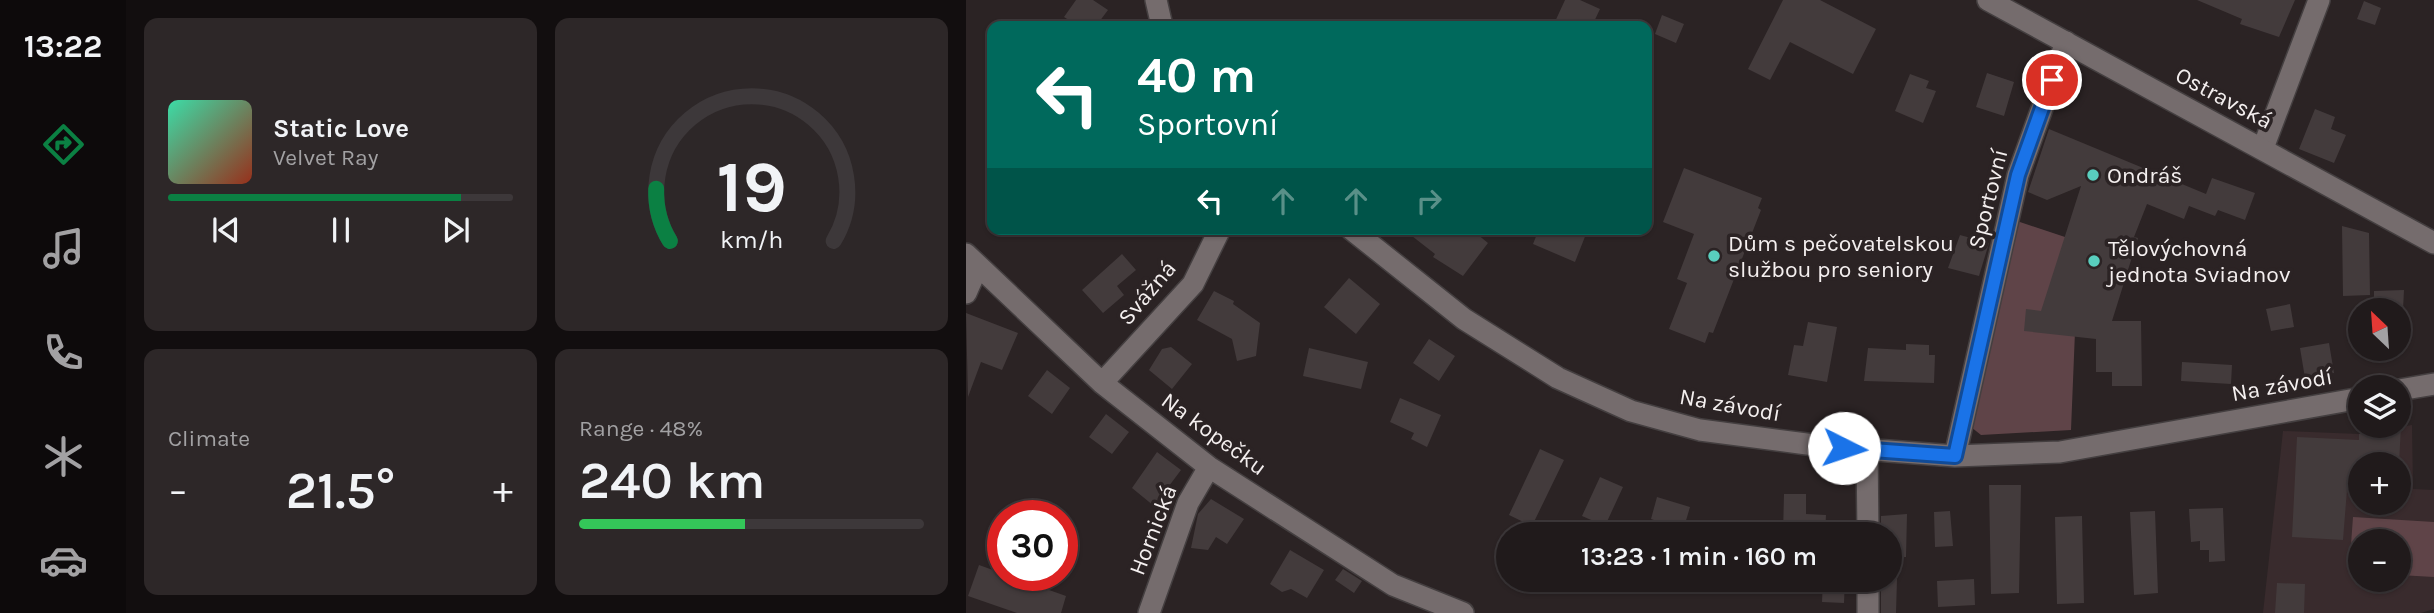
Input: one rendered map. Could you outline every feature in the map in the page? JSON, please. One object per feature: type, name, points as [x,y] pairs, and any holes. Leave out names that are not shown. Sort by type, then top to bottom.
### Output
[{"type":"street","points":[[1156,0],[1161,21]]},
{"type":"street","name":"Ostravská","points":[[1988,0],[2434,243]]},
{"type":"street","points":[[2263,148],[2319,0]]},
{"type":"street","name":"Sportovní","points":[[1955,456],[2018,175],[2066,42]]},
{"type":"street","name":"Svážná","points":[[1102,383],[1193,284],[1217,235]]},
{"type":"street","name":"Na závodí","points":[[1359,235],[1464,319],[1558,378],[1631,411],[1700,430],[1955,456],[2060,452],[2348,400]]},
{"type":"street","points":[[966,293],[972,261]]},
{"type":"street","name":"Na kopečku","points":[[972,261],[1102,383],[1209,467],[1393,584],[1463,613]]},
{"type":"street","points":[[2411,388],[2434,384]]},
{"type":"street","points":[[1867,449],[1868,522]]},
{"type":"street","name":"Hornická","points":[[1149,613],[1188,503],[1209,467]]},
{"type":"street","points":[[1868,592],[1868,613]]},
{"type":"shaded area","points":[[2014,220],[2065,237],[2076,307],[2071,430],[1981,435],[1971,427]]},
{"type":"shaded area","points":[[2412,425],[2413,489],[2434,490],[2434,609],[2421,613],[2263,613],[2283,431],[2348,434],[2348,438],[2411,438]]},
{"type":"shaded area","points":[[2353,517],[2434,522],[2434,577],[2411,576],[2411,529],[2352,529]]},
{"type":"building","points":[[1076,0],[1093,0],[1108,10],[1100,21],[1070,21],[1064,17]]},
{"type":"building","points":[[1565,0],[1580,0],[1600,9],[1594,21],[1555,21]]},
{"type":"building","points":[[1783,0],[1820,0],[1876,29],[1853,74],[1790,42],[1770,80],[1748,69]]},
{"type":"building","points":[[2197,0],[2295,0],[2279,37],[2240,24],[2242,19]]},
{"type":"building","points":[[2364,1],[2381,8],[2375,25],[2357,19]]},
{"type":"building","points":[[1662,15],[1684,24],[1676,43],[1655,34]]},
{"type":"building","points":[[1987,73],[2014,82],[2004,116],[1976,107]]},
{"type":"building","points":[[1910,74],[1929,81],[1926,88],[1936,91],[1923,123],[1895,111]]},
{"type":"building","points":[[2315,109],[2335,117],[2331,129],[2346,135],[2334,163],[2299,149]]},
{"type":"building","points":[[2049,129],[2206,194],[2212,178],[2255,193],[2245,220],[2218,210],[2215,216],[2189,206],[2184,219],[2147,204],[2134,237],[2138,238],[2112,321],[2141,321],[2142,386],[2112,386],[2112,372],[2096,372],[2096,339],[2024,331],[2026,309],[2041,311],[2081,186],[2047,200],[2028,192]]},
{"type":"building","name":"Dům s pečovatelskou službou pro seniory","points":[[1684,168],[1762,198],[1758,208],[1761,210],[1713,333],[1709,332],[1705,343],[1669,329],[1687,283],[1677,279],[1694,234],[1663,222]]},
{"type":"building","points":[[2342,226],[2369,233],[2370,295],[2343,296]]},
{"type":"building","points":[[1411,235],[1478,235],[1488,243],[1463,276],[1433,257],[1435,254]]},
{"type":"building","points":[[1537,235],[1586,235],[1575,262],[1533,244]]},
{"type":"building","points":[[1960,235],[1989,243],[1979,276],[1948,268]]},
{"type":"building","points":[[1122,254],[1136,270],[1117,286],[1124,295],[1103,313],[1082,290]]},
{"type":"building","points":[[1349,278],[1380,304],[1356,334],[1324,307]]},
{"type":"building","points":[[2404,290],[2404,298],[2374,298],[2374,291]]},
{"type":"building","points":[[1214,291],[1234,301],[1233,304],[1260,323],[1256,356],[1237,361],[1232,339],[1197,320]]},
{"type":"building","points":[[2290,304],[2294,327],[2271,331],[2266,309]]},
{"type":"building","points":[[966,313],[1018,333],[1002,370],[981,362],[968,397]]},
{"type":"building","points":[[1808,322],[1837,327],[1827,382],[1788,375],[1794,345],[1803,346]]},
{"type":"building","points":[[1429,339],[1455,356],[1439,381],[1413,363]]},
{"type":"building","points":[[2329,343],[2334,373],[2305,378],[2300,348]]},
{"type":"building","points":[[1906,344],[1929,345],[1929,355],[1935,355],[1934,383],[1864,381],[1868,348],[1906,350]]},
{"type":"building","points":[[1171,347],[1192,364],[1172,389],[1149,370],[1162,349]]},
{"type":"building","points":[[1309,348],[1368,362],[1361,389],[1303,376]]},
{"type":"building","points":[[2182,362],[2232,365],[2231,384],[2181,381]]},
{"type":"building","points":[[1047,370],[1070,388],[1052,414],[1028,396]]},
{"type":"building","points":[[1400,398],[1441,415],[1427,447],[1411,439],[1414,433],[1390,422]]},
{"type":"building","points":[[1106,414],[1129,432],[1112,454],[1089,437]]},
{"type":"building","points":[[2297,437],[2359,440],[2400,438],[2400,452],[2348,452],[2343,540],[2292,537]]},
{"type":"building","points":[[1540,449],[1564,460],[1534,522],[1524,522],[1509,515]]},
{"type":"building","points":[[1157,452],[1181,470],[1154,506],[1132,488]]},
{"type":"building","points":[[1600,477],[1623,487],[1607,522],[1596,522],[1582,516]]},
{"type":"building","points":[[1989,485],[2021,485],[2019,593],[1991,594]]},
{"type":"building","points":[[1784,494],[1806,494],[1806,514],[1826,515],[1826,522],[1783,522]]},
{"type":"building","points":[[1657,497],[1690,507],[1686,522],[1660,522],[1651,519]]},
{"type":"building","points":[[1211,499],[1244,519],[1227,544],[1216,537],[1208,550],[1191,548],[1198,514]]},
{"type":"building","points":[[2223,508],[2225,561],[2209,562],[2209,550],[2200,550],[2200,541],[2191,542],[2189,509]]},
{"type":"building","points":[[1950,511],[1953,546],[1935,547],[1934,512]]},
{"type":"building","points":[[2155,511],[2158,593],[2134,595],[2130,512]]},
{"type":"building","points":[[1907,514],[1906,557],[1902,557],[1902,522],[1881,522],[1881,516]]},
{"type":"building","points":[[2082,516],[2084,603],[2057,604],[2055,517]]},
{"type":"building","points":[[1290,550],[1324,570],[1307,598],[1291,589],[1282,592],[1270,584]]},
{"type":"building","points":[[979,565],[987,568],[987,591],[1052,591],[1066,596],[1061,613],[1017,613],[968,596]]},
{"type":"building","points":[[1343,569],[1362,581],[1354,593],[1335,580]]},
{"type":"building","points":[[1974,579],[1975,605],[1938,607],[1937,581]]},
{"type":"building","points":[[2277,583],[2305,584],[2304,613],[2275,613]]},
{"type":"building","points":[[1822,592],[1844,592],[1844,603],[1822,602]]},
{"type":"building","points":[[1881,592],[1897,592],[1896,613],[1881,613]]},
{"type":"place","name":"Ondráš","points":[[2093,175]]},
{"type":"place","name":"Dům s pečovatelskou službou pro seniory","points":[[1714,256]]},
{"type":"place","name":"Tělovýchovná jednota Sviadnov","points":[[2094,261]]},
{"type":"route","points":[[1844,448],[1955,456],[2018,175],[2052,80]]}]
